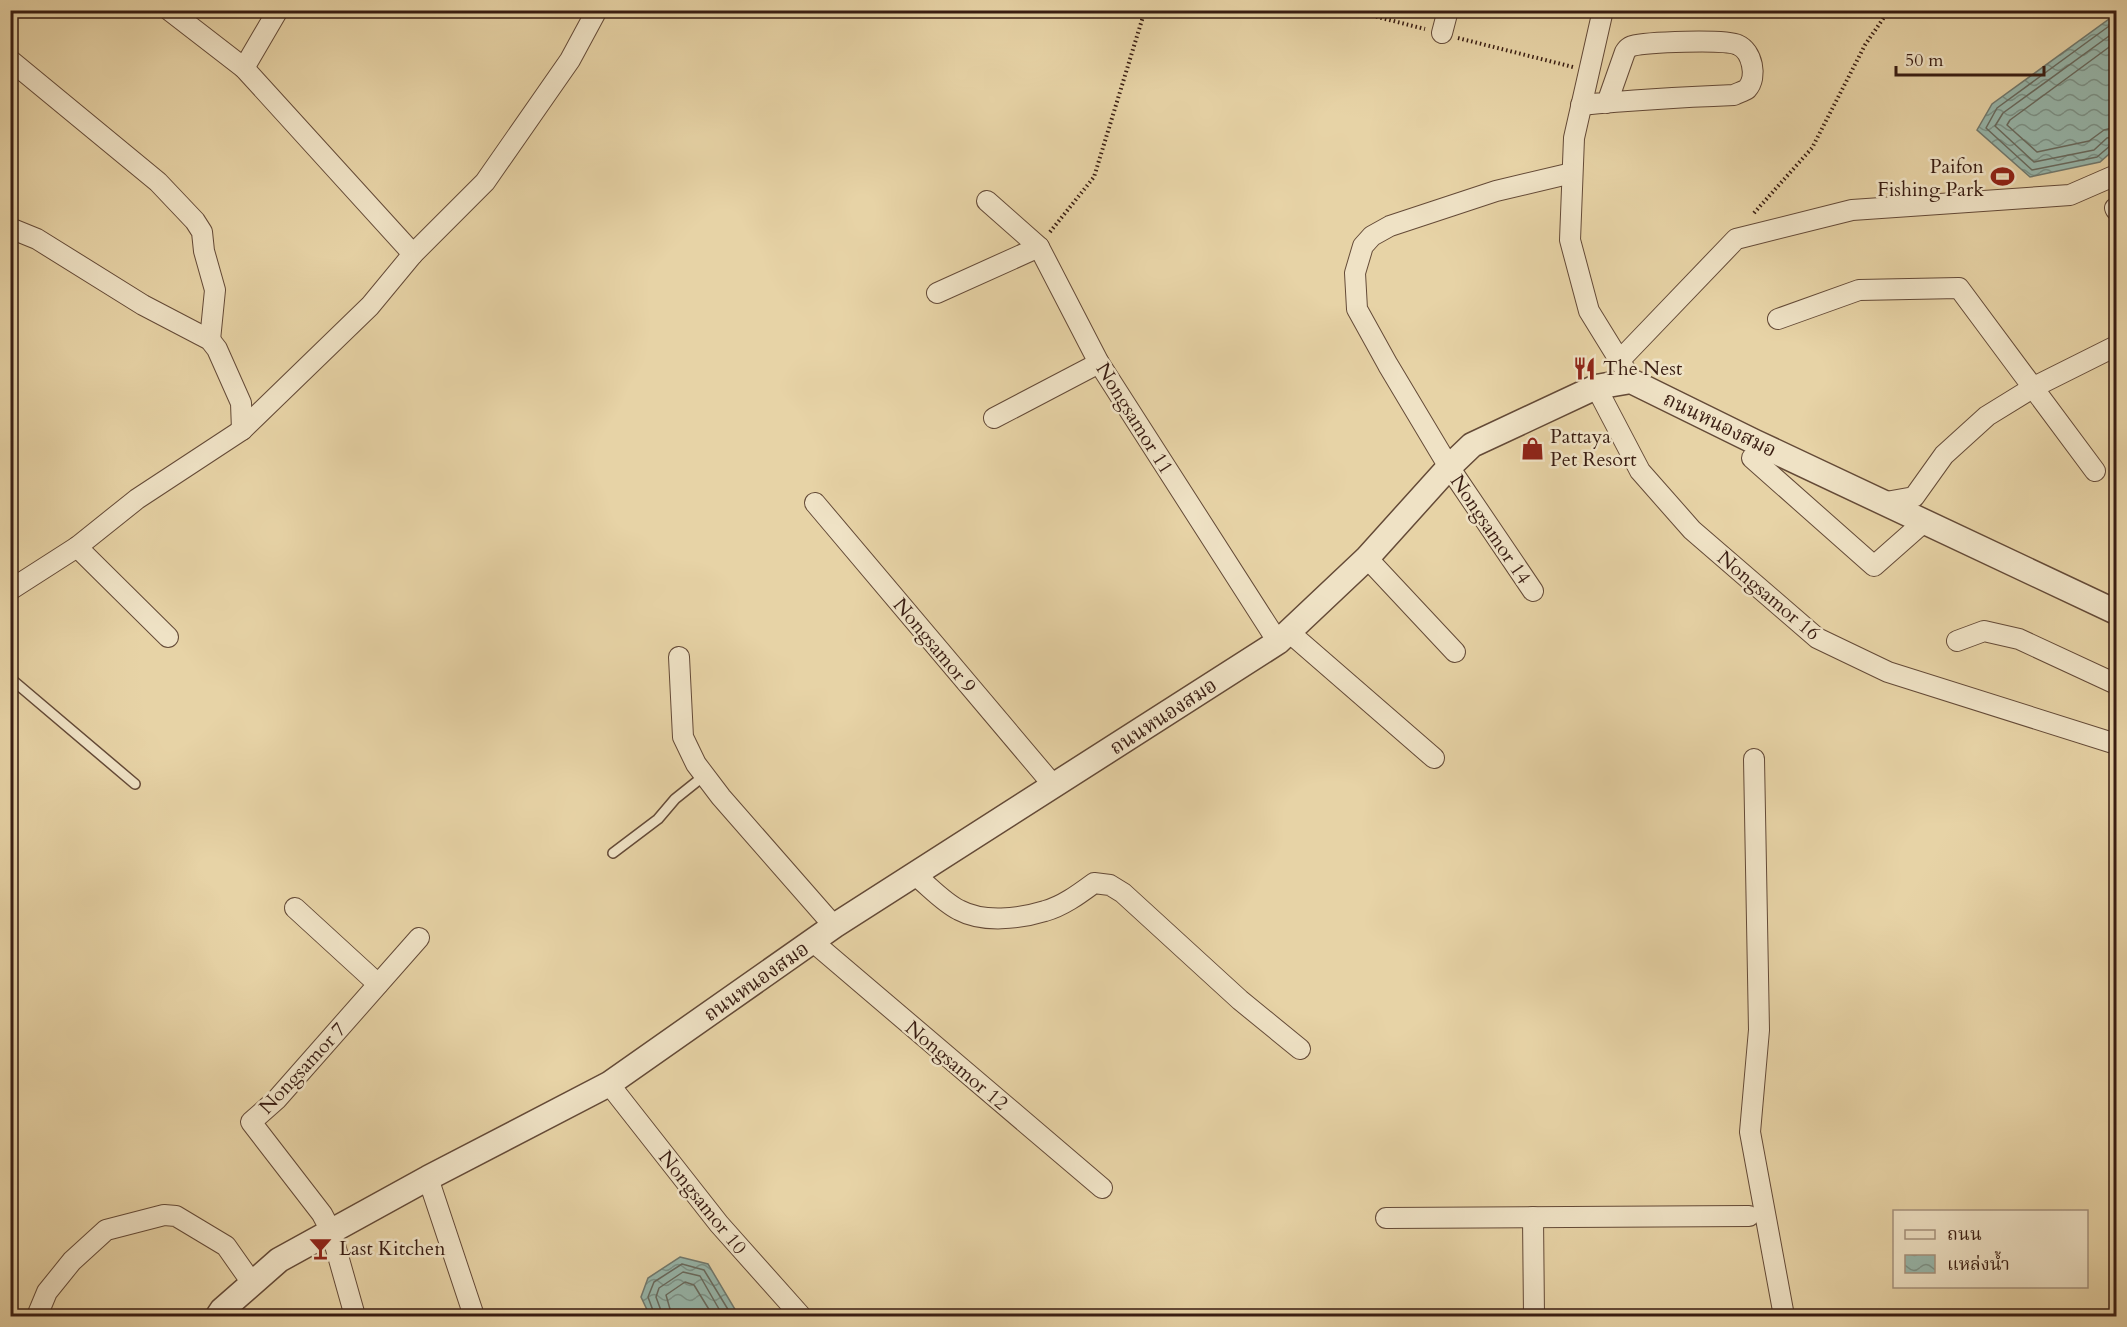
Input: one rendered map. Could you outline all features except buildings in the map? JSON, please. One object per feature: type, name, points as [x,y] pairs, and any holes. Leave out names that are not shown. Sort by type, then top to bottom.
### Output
[{"type":"street","points":[[169,10],[244,68],[413,254]]},
{"type":"street","points":[[244,68],[278,10]]},
{"type":"street","points":[[10,590],[77,547],[137,499],[242,430],[370,306],[413,254],[485,182],[570,60],[597,10]]},
{"type":"street","points":[[1442,33],[1448,10]]},
{"type":"street","points":[[1603,10],[1574,138],[1570,240],[1589,311],[1625,371],[1736,239],[1852,210],[2070,195],[2116,176]]},
{"type":"street","points":[[1581,105],[1607,103],[1636,99],[1734,95],[1747,89],[1751,81],[1753,70],[1749,54],[1738,45],[1708,42],[1652,43],[1629,47],[1625,52],[1607,103]]},
{"type":"street","points":[[10,60],[158,182],[195,221],[202,232],[206,263],[215,290],[210,340]]},
{"type":"street","name":"Nongsamor 14","points":[[1533,591],[1449,467],[1388,365],[1357,309],[1355,273],[1363,246],[1372,236],[1390,226],[1496,191],[1572,173]]},
{"type":"street","name":"Nongsamor 11","points":[[987,201],[1039,247],[1099,363],[1284,638],[1434,758]]},
{"type":"street","points":[[10,228],[37,239],[143,305],[210,340],[217,349],[240,403],[242,430]]},
{"type":"street","points":[[937,293],[1039,247]]},
{"type":"street","points":[[1778,319],[1859,290],[1959,288],[2095,471]]},
{"type":"street","points":[[1886,502],[1914,497],[1944,455],[1987,416],[2034,387],[2116,346]]},
{"type":"street","points":[[994,418],[1099,363]]},
{"type":"street","name":"ถนนหนองสมอ","points":[[218,1317],[222,1310],[279,1260],[428,1178],[609,1084],[834,926],[1284,638],[1367,558],[1449,467],[1472,446],[1625,371],[1755,442],[2113,606]]},
{"type":"street","name":"Nongsamor 16","points":[[1596,387],[1640,471],[1692,530],[1817,638],[1888,672],[2116,744]]},
{"type":"street","points":[[1752,458],[1874,566],[1925,521]]},
{"type":"street","name":"Nongsamor 9","points":[[815,503],[1054,786]]},
{"type":"street","points":[[77,547],[168,637]]},
{"type":"street","points":[[1367,558],[1455,652]]},
{"type":"street","points":[[1957,641],[1984,631],[2019,639],[2116,684]]},
{"type":"street","points":[[678,657],[683,736],[696,764],[834,926]]},
{"type":"street","points":[[1754,759],[1759,1030],[1750,1132],[1784,1317]]},
{"type":"street","points":[[915,875],[957,909],[977,918],[997,918],[1046,911],[1072,899],[1094,883],[1110,885],[1123,893],[1240,1000],[1300,1049]]},
{"type":"street","points":[[295,908],[378,984]]},
{"type":"street","name":"Nongsamor 7","points":[[331,1231],[322,1214],[251,1122],[277,1099],[419,938]]},
{"type":"street","name":"Nongsamor 12","points":[[812,941],[1102,1188]]},
{"type":"street","name":"Nongsamor 10","points":[[609,1084],[719,1224],[801,1317]]},
{"type":"street","points":[[428,1178],[474,1317]]},
{"type":"street","points":[[37,1317],[47,1292],[72,1261],[106,1230],[164,1215],[176,1216],[226,1246],[252,1283]]},
{"type":"street","points":[[1386,1218],[1749,1216]]},
{"type":"street","points":[[1533,1217],[1534,1317]]},
{"type":"street","points":[[331,1231],[356,1317]]},
{"type":"lane","points":[[10,678],[135,784]]},
{"type":"lane","points":[[614,853],[658,819],[675,799],[705,775]]},
{"type":"path","points":[[1039,247],[1094,177],[1145,10]]},
{"type":"path","points":[[1350,10],[1588,70]]},
{"type":"path","points":[[1736,239],[1747,222],[1812,148],[1865,45],[1889,10]]},
{"type":"water","points":[[2116,14],[2116,148],[2100,162],[2030,177],[1977,130],[1992,104]]},
{"type":"water","points":[[680,1257],[708,1264],[739,1316],[650,1316],[641,1297],[648,1278]]},
{"type":"place","name":"Paifon Fishing Park","points":[[2002,177]]},
{"type":"place","name":"The Nest","points":[[1585,368]]},
{"type":"place","name":"Pattaya Pet Resort","points":[[1532,448]]},
{"type":"place","name":"Last Kitchen","points":[[321,1248]]}]
